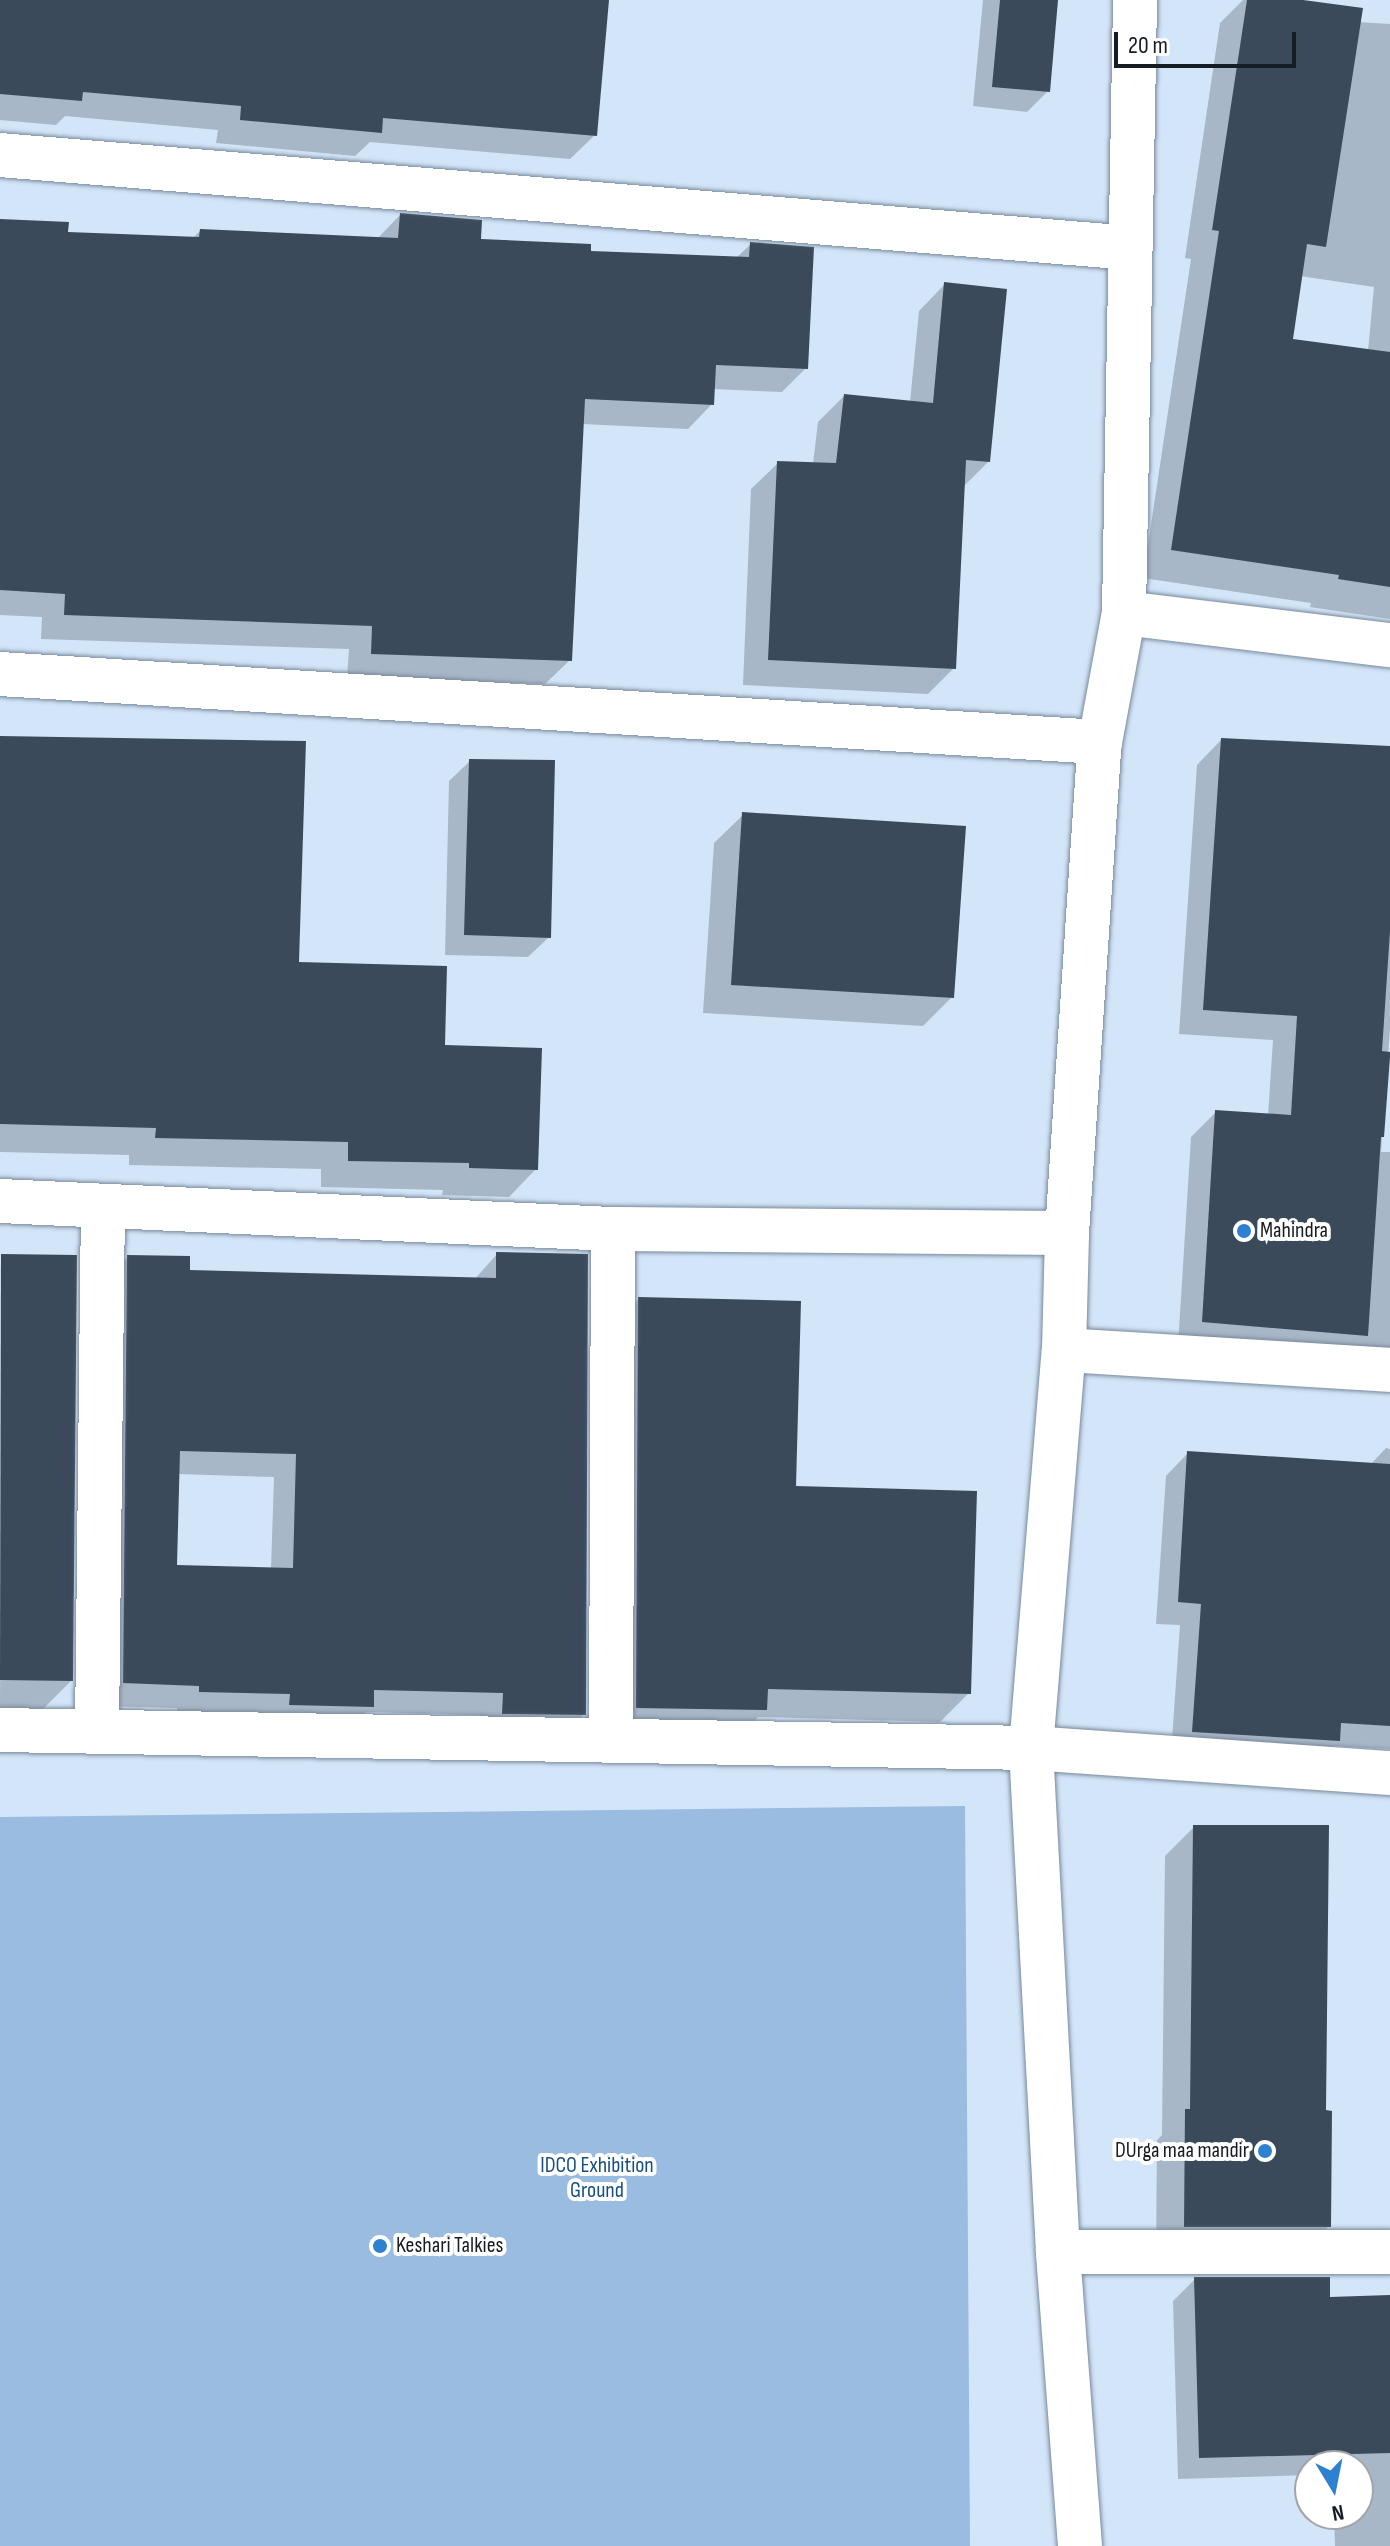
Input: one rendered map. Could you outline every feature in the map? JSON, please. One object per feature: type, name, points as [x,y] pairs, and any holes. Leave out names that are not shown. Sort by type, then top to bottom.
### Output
[{"type":"street","points":[[1080,2546],[1058,2252],[1031,1748],[1064,1350],[1067,1233],[1100,742],[1124,613],[1135,0]]},
{"type":"street","points":[[0,155],[1130,248]]},
{"type":"street","points":[[1124,613],[1390,645]]},
{"type":"street","points":[[0,674],[1100,742]]},
{"type":"street","points":[[0,1201],[613,1229],[1067,1233]]},
{"type":"street","points":[[97,1732],[103,1206]]},
{"type":"street","points":[[611,1741],[613,1229]]},
{"type":"street","points":[[1064,1350],[1390,1370]]},
{"type":"street","points":[[0,1730],[1031,1748],[1390,1773]]},
{"type":"street","points":[[1058,2252],[1390,2252]]},
{"type":"green space","name":"IDCO Exhibition Ground","points":[[965,1806],[970,2546],[0,2546],[0,1817]]},
{"type":"building","points":[[0,0],[609,0],[597,136],[383,118],[382,133],[240,120],[241,106],[83,92],[82,101],[0,94]]},
{"type":"building","points":[[1000,0],[1058,0],[1050,92],[992,87]]},
{"type":"building","points":[[1247,0],[1303,0],[1363,8],[1326,247],[1307,244],[1293,339],[1390,352],[1390,587],[1338,579],[1339,575],[1171,550],[1219,231],[1212,230]]},
{"type":"building","points":[[400,213],[482,220],[481,239],[591,244],[591,251],[749,257],[750,242],[814,247],[808,369],[716,365],[714,405],[585,399],[572,661],[371,654],[372,626],[64,615],[65,594],[0,590],[0,219],[69,222],[68,232],[199,237],[200,229],[398,238]]},
{"type":"building","points":[[944,282],[1007,289],[990,462],[966,460],[956,669],[768,660],[777,461],[836,463],[844,394],[933,403]]},
{"type":"building","points":[[0,736],[306,741],[299,962],[447,966],[445,1045],[542,1048],[538,1170],[469,1168],[469,1163],[348,1161],[348,1142],[155,1138],[156,1128],[0,1124]]},
{"type":"building","points":[[1221,738],[1390,746],[1390,931],[1382,1051],[1390,1052],[1390,1057],[1384,1137],[1381,1137],[1368,1336],[1202,1322],[1215,1110],[1291,1115],[1297,1016],[1203,1010]]},
{"type":"building","points":[[469,759],[555,760],[551,938],[464,935]]},
{"type":"building","points":[[742,812],[966,826],[954,998],[731,985]]},
{"type":"building","points":[[496,1252],[588,1254],[586,1715],[502,1714],[503,1693],[374,1690],[374,1707],[289,1705],[290,1694],[199,1692],[199,1686],[123,1683],[127,1255],[190,1256],[190,1270],[496,1278]],"holes":[[[180,1451],[296,1454],[293,1568],[177,1565]]]},
{"type":"building","points":[[1,1254],[77,1255],[73,1681],[0,1680]]},
{"type":"building","points":[[638,1297],[801,1301],[796,1486],[977,1491],[971,1694],[768,1689],[767,1710],[636,1708]]},
{"type":"building","points":[[1187,1451],[1390,1464],[1390,1726],[1341,1723],[1340,1741],[1192,1732],[1201,1604],[1178,1602]]},
{"type":"building","points":[[1193,1825],[1329,1825],[1326,2110],[1332,2111],[1331,2227],[1184,2227],[1185,2109],[1190,2109]]},
{"type":"building","points":[[1194,2277],[1330,2277],[1330,2297],[1390,2295],[1390,2453],[1374,2453],[1374,2450],[1294,2450],[1294,2456],[1199,2458]]},
{"type":"place","name":"Mahindra","points":[[1244,1231]]},
{"type":"place","name":"DUrga maa mandir","points":[[1265,2151]]},
{"type":"place","name":"Keshari Talkies","points":[[380,2246]]}]
